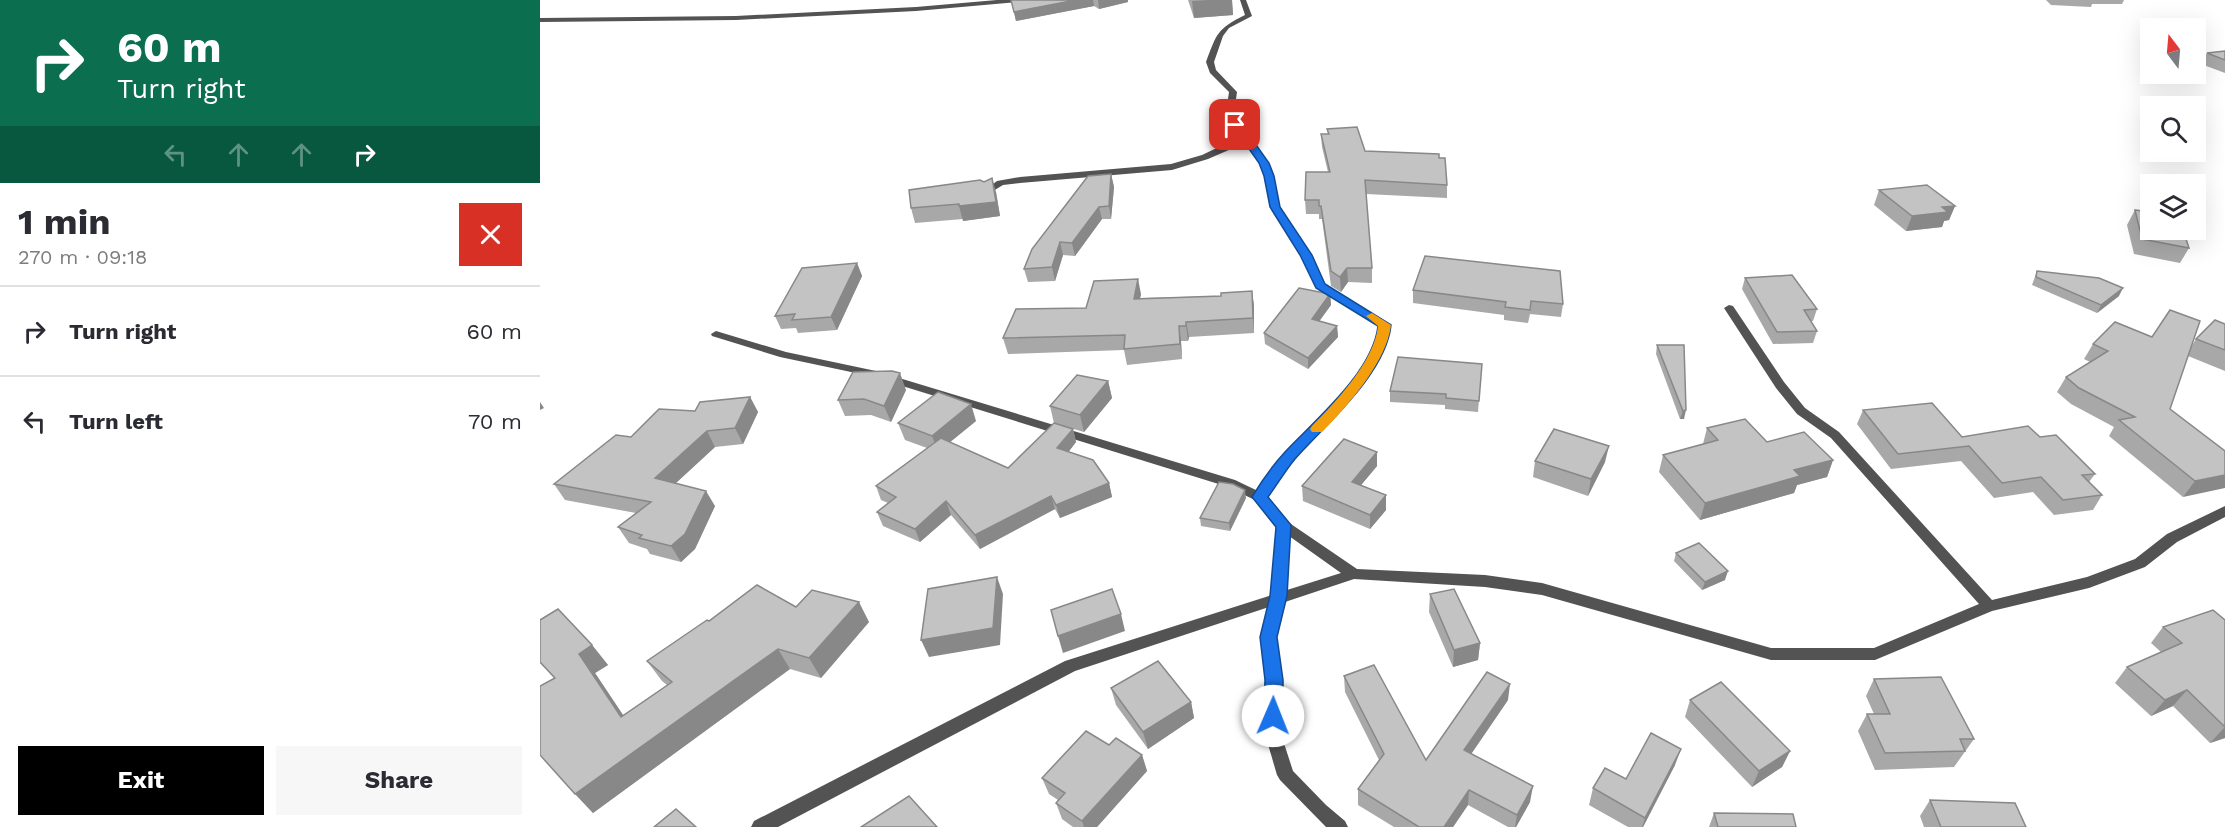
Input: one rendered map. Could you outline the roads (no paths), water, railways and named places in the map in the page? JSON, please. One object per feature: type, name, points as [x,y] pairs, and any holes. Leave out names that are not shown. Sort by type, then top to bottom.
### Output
[{"type":"street","points":[[540,20],[736,18],[916,9],[1018,0]]},
{"type":"street","points":[[1243,0],[1250,16],[1227,27],[1220,35],[1210,62],[1213,71],[1233,92],[1231,106],[1236,133],[1245,138],[1264,163],[1275,207],[1306,255],[1320,286],[1384,325],[1383,339],[1370,363],[1336,411],[1290,457],[1260,497]]},
{"type":"street","points":[[988,191],[1000,183],[1020,180],[1172,166],[1205,157],[1245,138]]},
{"type":"street","points":[[1729,308],[1780,385],[1801,411],[1835,435],[1989,606]]},
{"type":"street","points":[[716,334],[784,355],[872,373],[1230,483],[1260,497],[1283,525],[1354,574]]},
{"type":"street","points":[[760,827],[1070,666],[1279,596],[1354,574],[1485,581],[1542,589],[1771,654],[1875,654],[1989,606],[2089,582],[2140,563],[2172,538],[2225,511]]},
{"type":"street","points":[[1283,525],[1279,596],[1268,637],[1274,680],[1273,734],[1286,775],[1320,811],[1339,827]]}]
